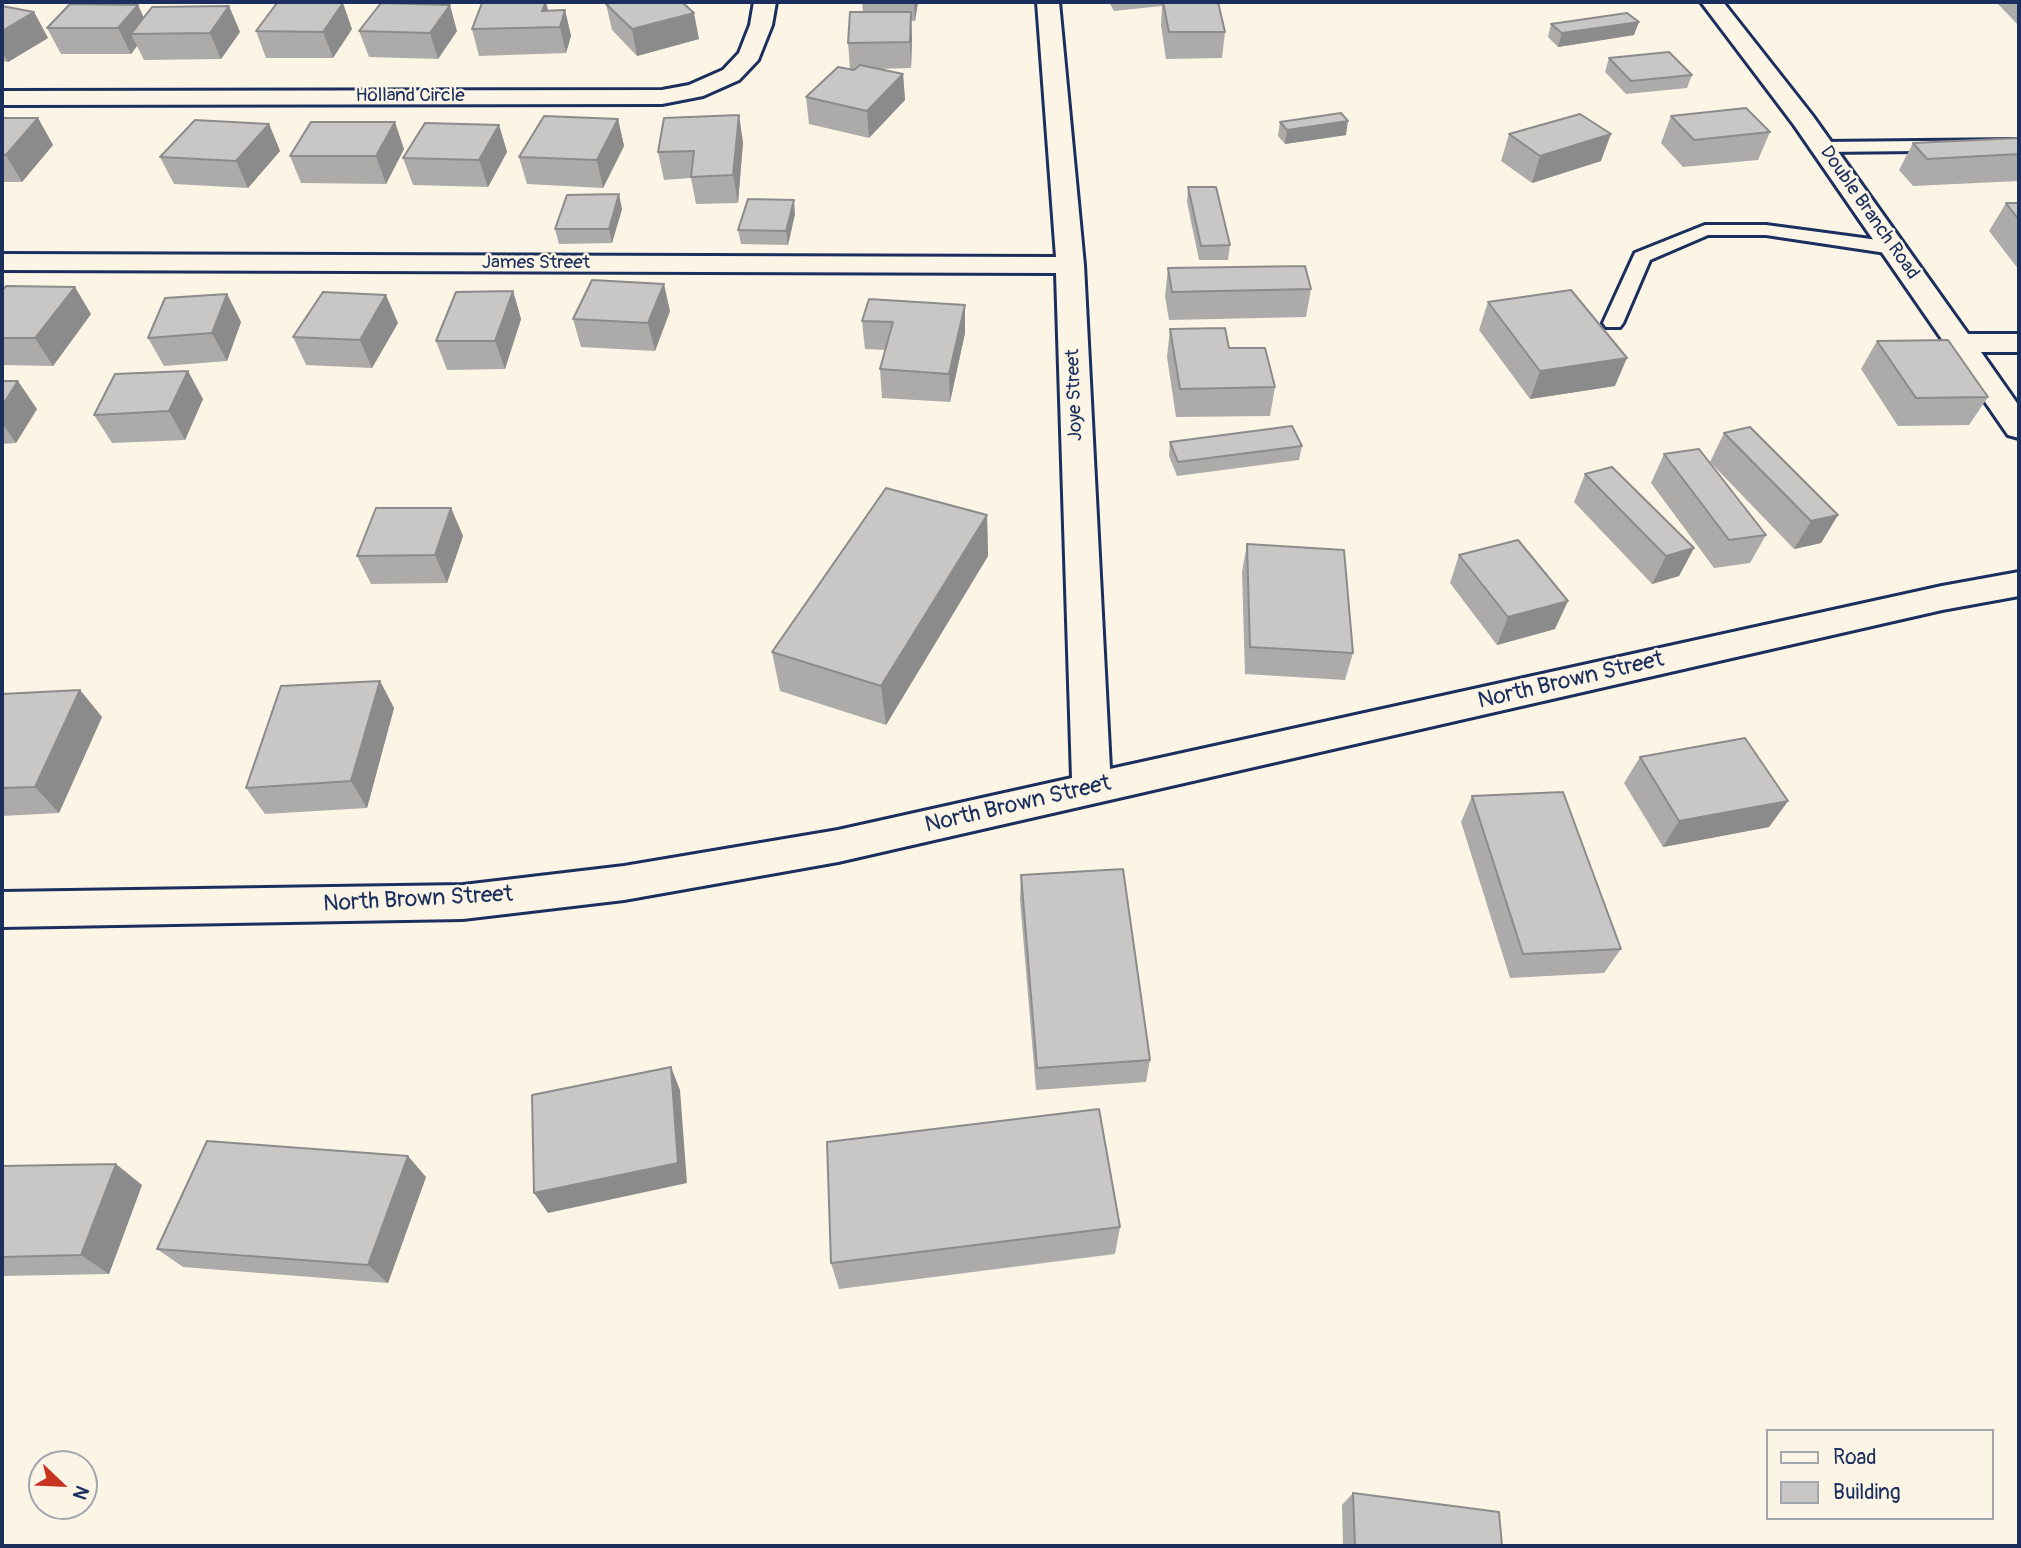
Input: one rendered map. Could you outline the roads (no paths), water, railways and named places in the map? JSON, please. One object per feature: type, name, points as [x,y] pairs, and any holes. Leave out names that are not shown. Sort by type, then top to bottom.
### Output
[{"type":"street","name":"Holland Circle","points":[[2,98],[662,97],[695,91],[730,75],[750,55],[761,25],[765,2]]},
{"type":"street","name":"Joye Street","points":[[1048,2],[1070,265],[1092,789]]},
{"type":"street","name":"Double Branch Road","points":[[1712,2],[1823,148],[2019,428]]},
{"type":"street","name":"James Street","points":[[2,262],[1070,265]]},
{"type":"street","points":[[1960,343],[2019,343]]},
{"type":"street","name":"North Brown Street","points":[[2,910],[463,902],[624,883],[838,846],[1928,601],[2019,584]]},
{"type":"lane","points":[[1823,148],[2019,145]]},
{"type":"lane","points":[[1613,323],[1642,257],[1705,230],[1766,230],[1893,248]]}]
